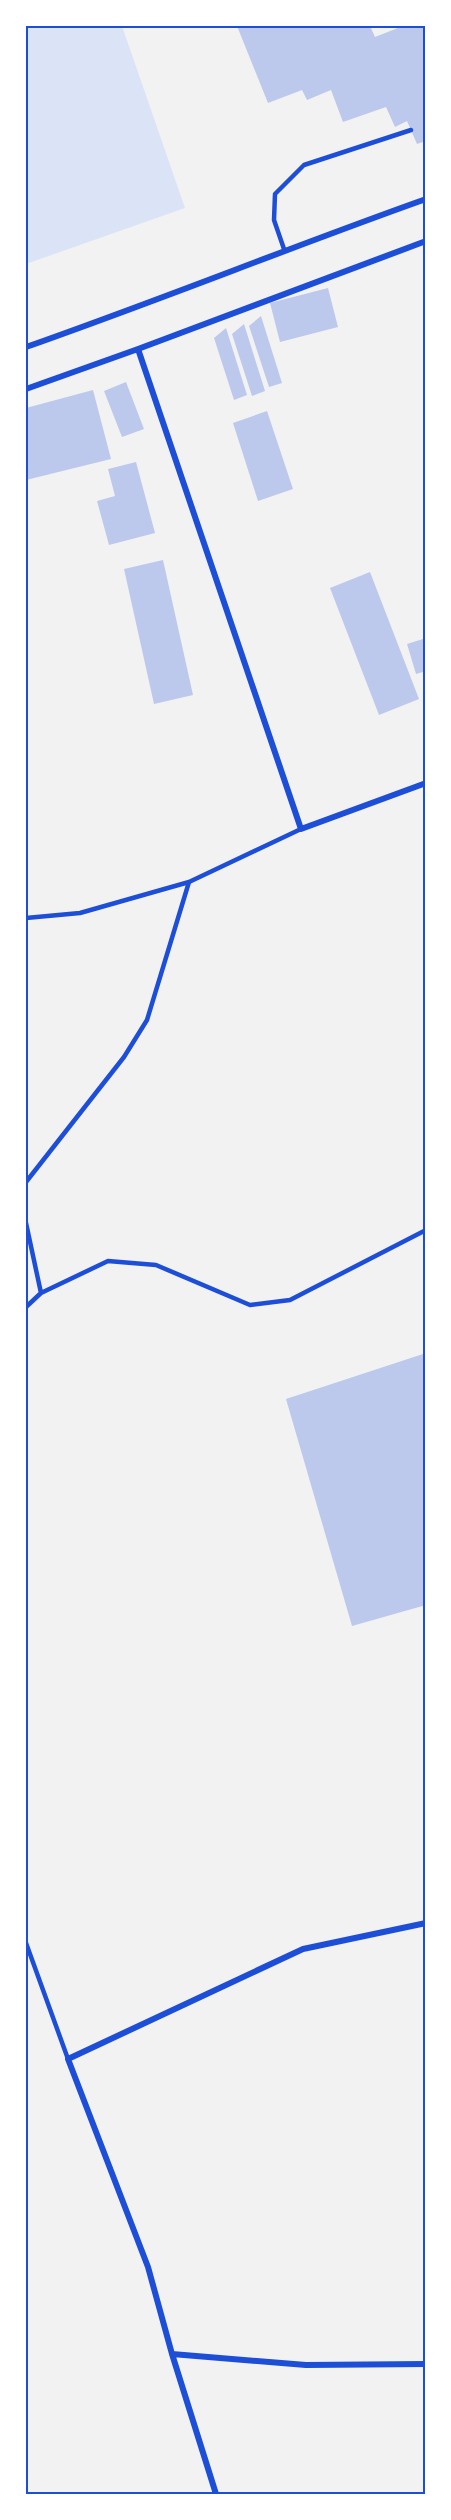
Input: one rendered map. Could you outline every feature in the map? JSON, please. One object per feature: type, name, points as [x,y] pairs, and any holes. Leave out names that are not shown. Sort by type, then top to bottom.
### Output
[{"type":"street","points":[[26,347],[122,313],[284,249],[426,199]]},
{"type":"street","points":[[26,388],[426,242]]},
{"type":"street","points":[[138,349],[301,829],[426,783]]},
{"type":"street","points":[[216,2494],[172,2354],[148,2267],[68,2059],[303,1949],[426,1923]]},
{"type":"street","points":[[172,2354],[306,2365],[426,2364]]},
{"type":"lane","points":[[284,249],[274,220],[275,194],[303,165],[411,130]]},
{"type":"lane","points":[[26,918],[80,913],[189,882],[301,829]]},
{"type":"lane","points":[[26,1182],[124,1056],[147,1020],[189,882]]},
{"type":"lane","points":[[26,1223],[41,1293]]},
{"type":"lane","points":[[26,1307],[41,1293],[108,1260],[156,1265],[250,1305],[290,1300],[426,1230]]},
{"type":"lane","points":[[26,1943],[68,2059]]},
{"type":"shaded area","points":[[26,26],[122,26],[185,208],[26,264]]},
{"type":"building","points":[[237,26],[370,26],[375,37],[403,26],[426,26],[426,141],[417,144],[407,121],[395,127],[386,107],[343,122],[331,90],[307,100],[302,90],[268,103]]},
{"type":"building","points":[[328,288],[338,327],[280,342],[270,303]]},
{"type":"building","points":[[261,316],[282,383],[269,387],[249,326]]},
{"type":"building","points":[[244,324],[265,391],[252,396],[232,334]]},
{"type":"building","points":[[226,328],[247,395],[234,400],[214,338]]},
{"type":"building","points":[[126,382],[144,429],[122,437],[104,391]]},
{"type":"building","points":[[93,390],[111,459],[26,480],[26,408]]},
{"type":"building","points":[[267,411],[293,489],[258,501],[233,423]]},
{"type":"building","points":[[136,462],[155,533],[109,545],[97,501],[115,496],[108,469]]},
{"type":"building","points":[[163,560],[193,695],[154,704],[124,569]]},
{"type":"building","points":[[370,572],[419,699],[379,715],[330,588]]},
{"type":"building","points":[[426,638],[426,671],[416,674],[407,644]]},
{"type":"building","points":[[426,1353],[426,1605],[352,1626],[286,1399]]}]
